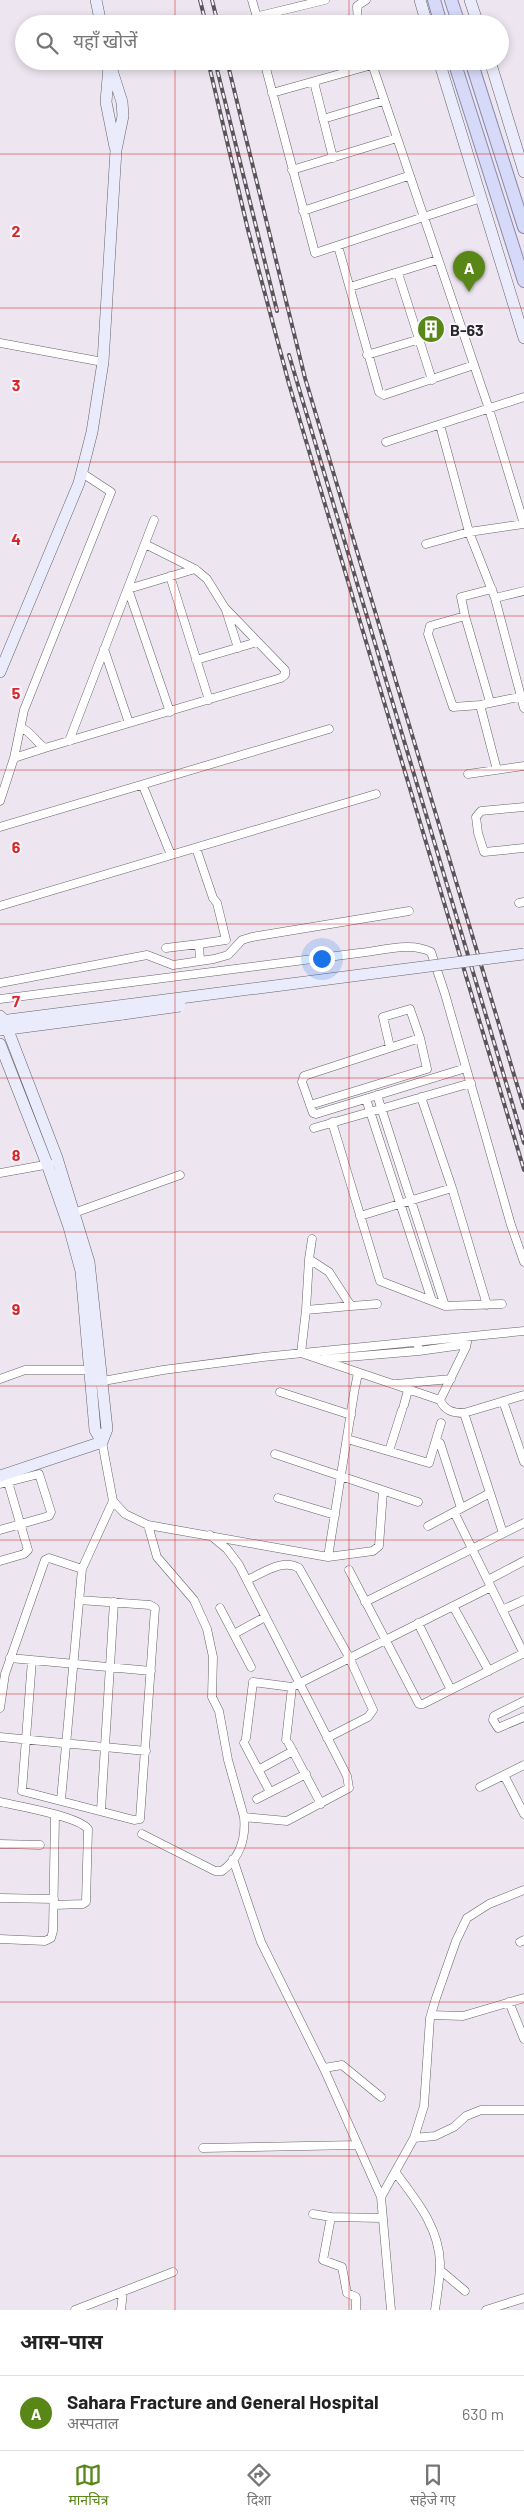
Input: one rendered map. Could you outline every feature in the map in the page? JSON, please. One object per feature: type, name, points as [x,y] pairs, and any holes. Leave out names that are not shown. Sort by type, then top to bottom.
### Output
[{"type":"main road","points":[[434,0],[438,15]]},
{"type":"main road","points":[[451,0],[456,15]]},
{"type":"main road","points":[[457,70],[524,281]]},
{"type":"main road","points":[[474,70],[524,227]]},
{"type":"street","points":[[96,0],[99,15]]},
{"type":"street","points":[[252,0],[257,15]]},
{"type":"street","points":[[260,15],[296,3],[325,0]]},
{"type":"street","points":[[358,15],[357,6],[366,0]]},
{"type":"street","points":[[420,0],[424,15]]},
{"type":"street","points":[[470,0],[475,15]]},
{"type":"street","points":[[108,70],[106,102],[116,150]]},
{"type":"street","points":[[0,672],[63,524],[82,473],[92,432],[103,362],[116,150],[124,109],[112,70]]},
{"type":"street","points":[[266,70],[302,211],[315,253],[481,198]]},
{"type":"street","points":[[272,93],[350,70]]},
{"type":"street","points":[[373,70],[489,409],[524,524],[469,532],[426,544]]},
{"type":"street","points":[[442,70],[524,338]]},
{"type":"street","points":[[493,70],[524,172]]},
{"type":"street","points":[[314,82],[333,158]]},
{"type":"street","points":[[323,119],[383,101]]},
{"type":"street","points":[[292,170],[396,138]]},
{"type":"street","points":[[302,211],[408,176]]},
{"type":"street","points":[[338,246],[367,355],[379,392],[384,395],[474,365]]},
{"type":"street","points":[[350,288],[437,260]]},
{"type":"street","points":[[398,273],[432,380]]},
{"type":"street","points":[[367,355],[420,339]]},
{"type":"street","points":[[0,343],[103,362]]},
{"type":"street","points":[[386,442],[524,397]]},
{"type":"street","points":[[440,425],[469,532],[495,598],[524,708]]},
{"type":"street","points":[[0,801],[22,728],[24,710],[62,619],[111,492],[82,473]]},
{"type":"street","points":[[69,741],[154,520]]},
{"type":"street","points":[[14,758],[284,676],[284,670],[225,608],[207,579],[195,569],[145,544]]},
{"type":"street","points":[[128,589],[195,569]]},
{"type":"street","points":[[170,576],[209,700]]},
{"type":"street","points":[[128,589],[170,712]]},
{"type":"street","points":[[490,702],[461,597],[492,589]]},
{"type":"street","points":[[495,598],[524,591]]},
{"type":"street","points":[[225,608],[238,648]]},
{"type":"street","points":[[465,616],[430,626],[428,634],[453,707],[480,705],[522,696]]},
{"type":"street","points":[[196,660],[257,642]]},
{"type":"street","points":[[104,650],[128,723]]},
{"type":"street","points":[[480,705],[497,770]]},
{"type":"street","points":[[22,728],[45,748]]},
{"type":"street","points":[[0,826],[143,786],[329,728]]},
{"type":"street","points":[[468,774],[524,766]]},
{"type":"street","points":[[143,786],[171,855]]},
{"type":"street","points":[[0,906],[376,794]]},
{"type":"street","points":[[524,806],[481,811],[476,817],[480,843],[484,852],[491,853],[524,848]]},
{"type":"street","points":[[166,948],[226,940],[217,903],[213,898],[196,848]]},
{"type":"street","points":[[0,983],[147,955],[158,957],[169,965],[198,961],[228,955],[242,940],[252,937],[409,911]]},
{"type":"street","points":[[198,974],[199,944]]},
{"type":"street","points":[[0,999],[413,947],[431,952],[524,1262]]},
{"type":"street","points":[[120,1010],[524,954]]},
{"type":"street","points":[[383,1491],[378,1549],[373,1552],[328,1557],[148,1525],[125,1514],[113,1501],[102,1442],[95,1430],[97,1382],[91,1270],[2,1024],[524,960]]},
{"type":"street","points":[[310,1105],[427,1069],[428,1066],[411,1010],[406,1008],[383,1017],[390,1047]]},
{"type":"street","points":[[420,1038],[304,1076],[302,1082],[312,1113],[316,1114],[466,1068]]},
{"type":"street","points":[[0,1044],[53,1163]]},
{"type":"street","points":[[418,1072],[487,1304]]},
{"type":"street","points":[[314,1128],[471,1083]]},
{"type":"street","points":[[377,1095],[445,1306]]},
{"type":"street","points":[[366,1098],[432,1301]]},
{"type":"street","points":[[332,1122],[380,1281],[445,1306],[502,1304]]},
{"type":"street","points":[[0,1173],[53,1163]]},
{"type":"street","points":[[70,1214],[180,1175]]},
{"type":"street","points":[[360,1216],[452,1188]]},
{"type":"street","points":[[70,1214],[81,1271],[90,1370],[97,1382]]},
{"type":"street","points":[[301,1353],[312,1239]]},
{"type":"street","points":[[309,1259],[329,1272],[351,1306]]},
{"type":"street","points":[[306,1310],[377,1304]]},
{"type":"street","points":[[97,1382],[164,1370],[301,1353],[524,1331]]},
{"type":"street","points":[[440,1400],[466,1347],[468,1337]]},
{"type":"street","points":[[417,1342],[419,1351]]},
{"type":"street","points":[[322,1359],[419,1351],[462,1345],[466,1347]]},
{"type":"street","points":[[301,1353],[440,1400],[443,1406],[454,1413],[464,1413],[524,1395]]},
{"type":"street","points":[[0,1379],[25,1370],[90,1370]]},
{"type":"street","points":[[328,1557],[358,1373]]},
{"type":"street","points":[[394,1385],[451,1378]]},
{"type":"street","points":[[389,1451],[408,1390]]},
{"type":"street","points":[[280,1392],[351,1415]]},
{"type":"street","points":[[503,1401],[524,1462]]},
{"type":"street","points":[[464,1413],[503,1533]]},
{"type":"street","points":[[347,1439],[429,1463],[441,1423]]},
{"type":"street","points":[[3,1481],[102,1442]]},
{"type":"street","points":[[348,1570],[419,1704],[423,1704],[524,1653],[472,1549],[458,1510],[440,1443]]},
{"type":"street","points":[[275,1454],[418,1502]]},
{"type":"street","points":[[0,1530],[22,1525],[51,1514],[41,1476],[35,1474],[3,1481]]},
{"type":"street","points":[[0,1561],[28,1551],[22,1525],[3,1481]]},
{"type":"street","points":[[428,1526],[490,1493]]},
{"type":"street","points":[[278,1498],[335,1515]]},
{"type":"street","points":[[61,1800],[82,1569],[113,1501]]},
{"type":"street","points":[[365,1602],[524,1523]]},
{"type":"street","points":[[142,1834],[215,1871],[224,1870],[235,1857],[242,1846],[245,1835],[244,1817],[228,1760],[219,1711],[212,1697],[213,1657],[207,1629],[194,1600],[157,1557],[148,1525]]},
{"type":"street","points":[[210,1535],[228,1549],[247,1580],[296,1684],[327,1738],[350,1785],[345,1792],[287,1821],[244,1817]]},
{"type":"street","points":[[0,1708],[3,1681],[45,1560],[49,1558],[82,1569]]},
{"type":"street","points":[[270,1792],[245,1741],[253,1682],[296,1684],[453,1606],[524,1561]]},
{"type":"street","points":[[247,1580],[284,1564],[291,1563],[299,1568],[349,1657],[373,1710],[368,1717],[327,1738]]},
{"type":"street","points":[[32,1660],[22,1791],[134,1820],[140,1819],[155,1606],[79,1600]]},
{"type":"street","points":[[502,1610],[524,1600]]},
{"type":"street","points":[[101,1810],[114,1602]]},
{"type":"street","points":[[453,1606],[488,1671]]},
{"type":"street","points":[[220,1608],[251,1667]]},
{"type":"street","points":[[234,1634],[265,1617]]},
{"type":"street","points":[[418,1623],[451,1690]]},
{"type":"street","points":[[10,1658],[151,1671]]},
{"type":"street","points":[[296,1684],[290,1745],[321,1804]]},
{"type":"street","points":[[524,1701],[494,1716],[493,1720],[498,1728],[524,1717]]},
{"type":"street","points":[[0,1737],[146,1750]]},
{"type":"street","points":[[258,1770],[290,1745]]},
{"type":"street","points":[[480,1787],[524,1765]]},
{"type":"street","points":[[256,1799],[306,1774]]},
{"type":"street","points":[[504,1775],[524,1812]]},
{"type":"street","points":[[0,1802],[55,1815],[86,1826],[89,1837],[86,1902],[83,1904],[0,1898]]},
{"type":"street","points":[[0,1939],[44,1941],[51,1938],[54,1902],[55,1815]]},
{"type":"street","points":[[0,1844],[40,1845]]},
{"type":"street","points":[[235,1857],[261,1942],[324,2068],[381,2197],[392,2310]]},
{"type":"street","points":[[381,2197],[414,2138],[424,2106],[431,2015],[456,1941],[467,1918],[489,1904],[524,1890]]},
{"type":"street","points":[[431,2015],[459,2017],[524,1998]]},
{"type":"street","points":[[509,2002],[524,2039]]},
{"type":"street","points":[[324,2068],[342,2065],[381,2098]]},
{"type":"street","points":[[414,2138],[435,2136],[454,2127],[466,2116],[481,2110],[524,2110]]},
{"type":"street","points":[[202,2148],[357,2145]]},
{"type":"street","points":[[396,2173],[426,2214],[437,2243],[440,2270],[435,2310]]},
{"type":"street","points":[[313,2214],[331,2217],[382,2218]]},
{"type":"street","points":[[331,2217],[323,2260],[342,2266],[347,2293],[356,2297],[357,2300],[356,2310]]},
{"type":"street","points":[[440,2270],[465,2291]]},
{"type":"street","points":[[75,2310],[173,2272]]},
{"type":"street","points":[[121,2310],[122,2292]]},
{"type":"street","points":[[486,2310],[523,2299],[522,2310]]},
{"type":"railway","points":[[200,0],[204,15]]},
{"type":"railway","points":[[212,0],[216,15]]},
{"type":"railway","points":[[210,70],[248,230],[289,384],[524,1170]]},
{"type":"railway","points":[[217,70],[277,311]]},
{"type":"railway","points":[[229,70],[305,378],[524,1108]]},
{"type":"railway","points":[[289,355],[524,1143]]},
{"type":"place","name":"Sahara Fracture and General Hospital","points":[[469,292]]},
{"type":"place","name":"B-63","points":[[431,329]]}]
